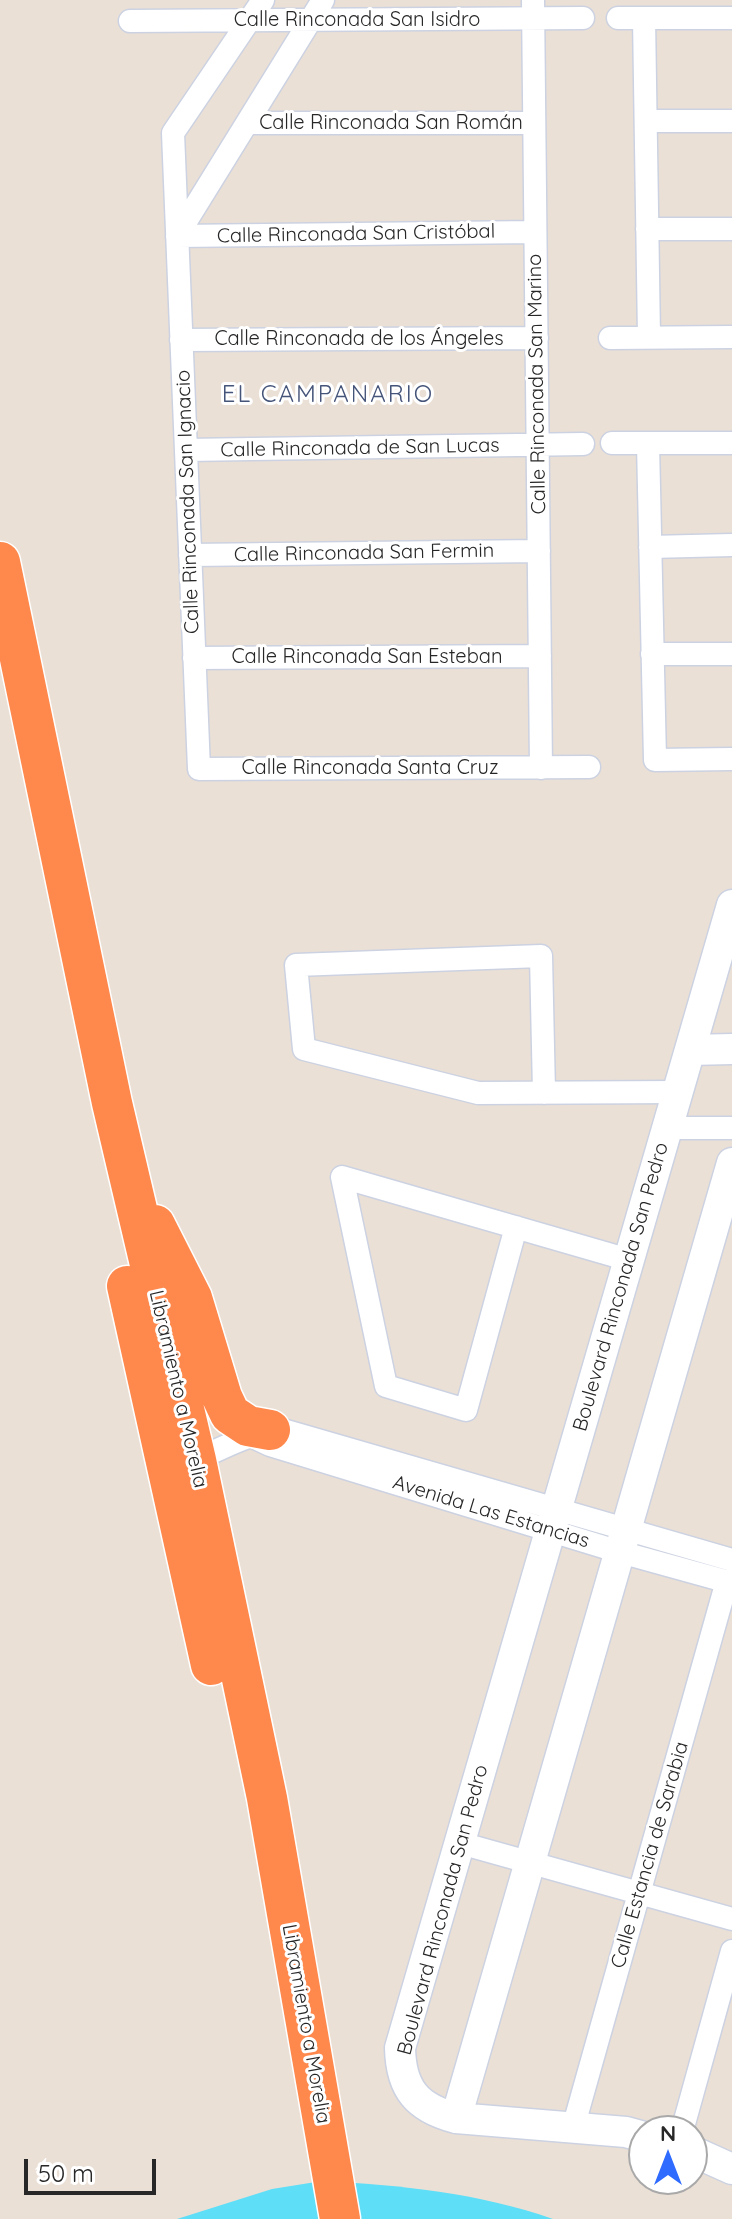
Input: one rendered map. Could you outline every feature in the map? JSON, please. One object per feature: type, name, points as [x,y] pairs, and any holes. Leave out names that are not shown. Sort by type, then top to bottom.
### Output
[{"type":"highway","name":"Libramiento a Morelia","points":[[0,562],[127,1170],[196,1460],[267,1798],[314,2145],[315,2219]]},
{"type":"highway","name":"Libramiento a Morelia","points":[[0,695],[314,2145],[340,2219]]},
{"type":"highway","points":[[127,1170],[192,1298],[230,1414],[261,1433]]},
{"type":"street","name":"Calle Rinconada San Ignacio","points":[[199,769],[173,133],[263,0]]},
{"type":"street","points":[[177,236],[323,0]]},
{"type":"street","name":"Calle Rinconada San Isidro","points":[[130,21],[311,20],[533,9],[583,18]]},
{"type":"street","name":"Calle Rinconada San Marino","points":[[533,9],[541,768]]},
{"type":"street","points":[[618,18],[732,18]]},
{"type":"street","points":[[644,18],[649,337]]},
{"type":"street","points":[[646,121],[732,121]]},
{"type":"street","name":"Calle Rinconada San Román","points":[[247,123],[534,123]]},
{"type":"street","points":[[647,229],[732,229]]},
{"type":"street","name":"Calle Rinconada San Cristóbal","points":[[177,236],[535,232]]},
{"type":"street","points":[[610,338],[732,337]]},
{"type":"street","name":"Calle Rinconada de los Ángeles","points":[[181,340],[537,338]]},
{"type":"street","points":[[612,443],[732,443]]},
{"type":"street","points":[[648,443],[655,760],[732,759]]},
{"type":"street","name":"Calle Rinconada de San Lucas","points":[[186,450],[583,444]]},
{"type":"street","points":[[650,547],[732,545]]},
{"type":"street","name":"Calle Rinconada San Fermin","points":[[190,555],[539,551]]},
{"type":"street","points":[[652,654],[732,654]]},
{"type":"street","name":"Calle Rinconada San Esteban","points":[[194,658],[540,656]]},
{"type":"street","name":"Calle Rinconada Santa Cruz","points":[[199,769],[589,767]]},
{"type":"street","name":"Boulevard Rinconada San Pedro","points":[[628,2133],[456,2118],[437,2113],[420,2102],[407,2086],[401,2068],[400,2048],[732,905]]},
{"type":"street","points":[[544,1093],[541,956],[296,965],[304,1049],[478,1093],[544,1093],[678,1092]]},
{"type":"street","points":[[690,1050],[732,1049]]},
{"type":"street","points":[[667,1128],[732,1128]]},
{"type":"street","points":[[456,2118],[732,1163]]},
{"type":"street","points":[[516,1227],[466,1410],[386,1386],[342,1177],[516,1227],[629,1260]]},
{"type":"street","name":"Avenida Las Estancias","points":[[261,1433],[283,1430],[553,1521],[730,1575]]},
{"type":"street","points":[[196,1460],[261,1433]]},
{"type":"street","name":"Calle Estancia de Sarabia","points":[[573,2128],[730,1575]]},
{"type":"street","points":[[460,1843],[732,1919]]},
{"type":"street","points":[[686,2115],[732,1951]]},
{"type":"street","points":[[708,2158],[732,2169]]},
{"type":"water","points":[[322,2181],[439,2192],[497,2203],[553,2219],[177,2219],[272,2189]]},
{"type":"district","name":"EL CAMPANARIO","points":[[328,395]]}]
